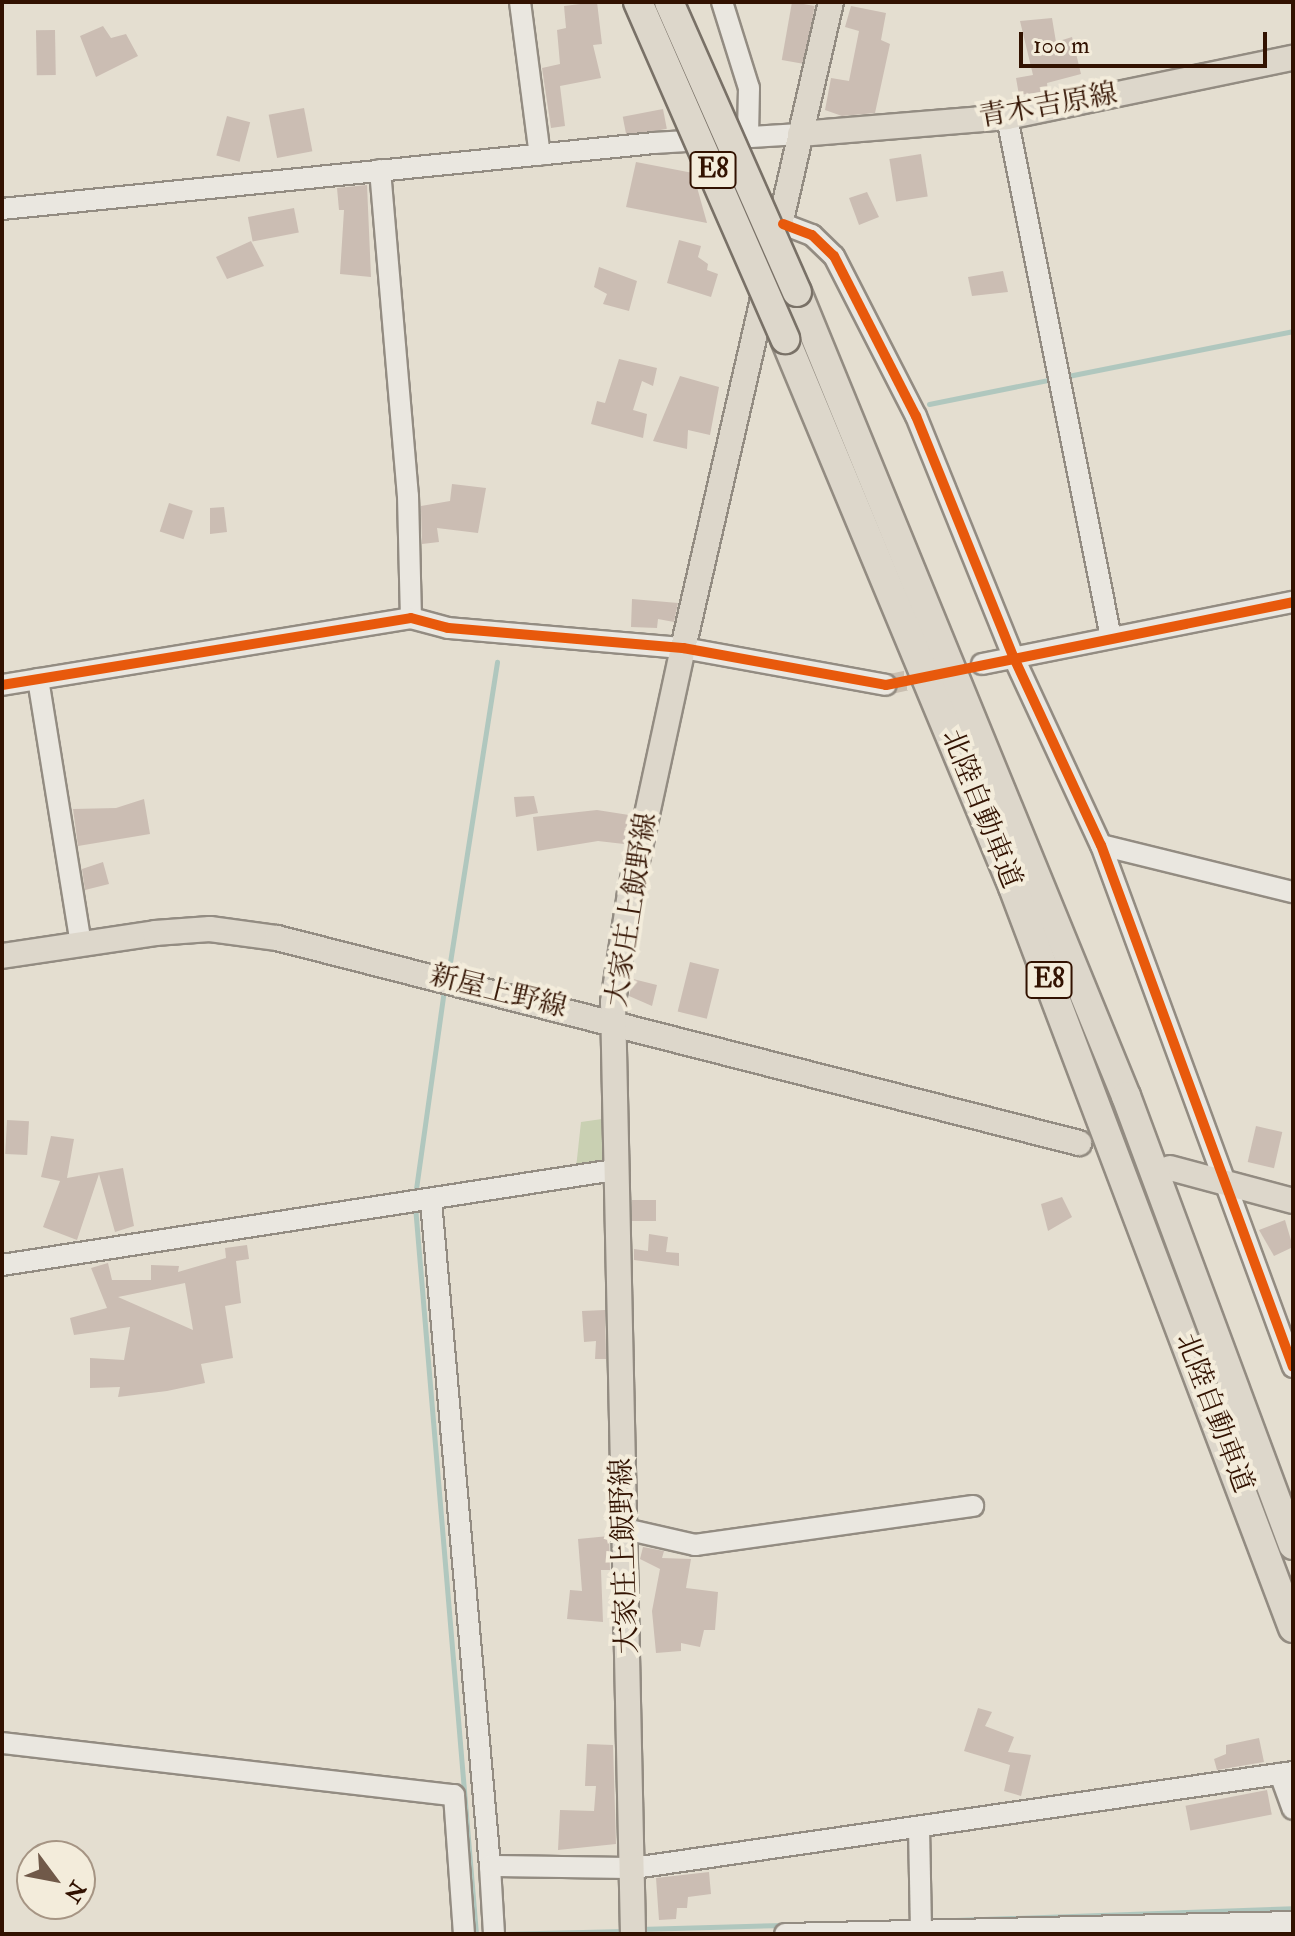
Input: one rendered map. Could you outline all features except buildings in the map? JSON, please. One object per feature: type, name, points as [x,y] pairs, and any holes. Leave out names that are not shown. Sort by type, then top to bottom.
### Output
[{"type":"highway","name":"北陸自動車道","points":[[638,2],[785,339],[1013,887],[1293,1628]]},
{"type":"highway","name":"北陸自動車道","points":[[669,2],[797,292],[1126,1096],[1293,1545]]},
{"type":"main road","name":"大家庄上飯野線","points":[[633,1934],[634,1868],[614,1170],[613,1021],[630,893],[831,2]]},
{"type":"main road","name":"青木吉原線","points":[[800,134],[1007,117],[1293,58]]},
{"type":"main road","name":"新屋上野線","points":[[2,956],[210,929],[277,938],[613,1021],[1079,1143]]},
{"type":"main road","points":[[1170,1168],[1293,1201]]},
{"type":"street","points":[[520,2],[540,155]]},
{"type":"street","points":[[722,2],[749,88],[748,137]]},
{"type":"street","points":[[1007,117],[1111,638]]},
{"type":"street","points":[[2,209],[380,170],[800,134]]},
{"type":"street","points":[[380,170],[408,496],[411,618]]},
{"type":"street","points":[[783,224],[812,235],[834,256],[916,416],[1014,658],[1101,845],[1293,1367]]},
{"type":"street","points":[[982,664],[1293,602]]},
{"type":"street","points":[[2,685],[411,618],[448,628],[683,648],[886,685]]},
{"type":"street","points":[[38,679],[81,944]]},
{"type":"street","points":[[1101,845],[1293,892]]},
{"type":"street","points":[[2,1265],[431,1201],[614,1170]]},
{"type":"street","points":[[431,1201],[494,1934]]},
{"type":"street","points":[[625,1529],[695,1545],[973,1506]]},
{"type":"street","points":[[2,1743],[454,1795],[464,1934]]},
{"type":"street","points":[[490,1866],[634,1868],[1287,1773],[1293,1809]]},
{"type":"street","points":[[919,1827],[921,1930]]},
{"type":"street","points":[[785,1934],[1283,1926]]},
{"type":"green space","points":[[602,1119],[604,1164],[576,1168],[581,1122]]},
{"type":"waterway","points":[[1063,377],[1293,331]]},
{"type":"waterway","points":[[929,404],[1053,379]]},
{"type":"waterway","points":[[448,975],[497,662]]},
{"type":"waterway","points":[[415,1196],[444,989]]},
{"type":"waterway","points":[[415,1206],[476,1934]]},
{"type":"waterway","points":[[927,1921],[1293,1908]]},
{"type":"waterway","points":[[639,1929],[785,1925]]},
{"type":"waterway","points":[[499,1934],[625,1931]]},
{"type":"tunnel","points":[[886,685],[982,664]]},
{"type":"cycle path","points":[[783,224],[812,235],[834,256],[916,416],[1014,658],[1101,845],[1293,1367]]},
{"type":"cycle path","points":[[2,685],[411,618],[448,628],[683,648],[886,685],[1293,602]]}]
